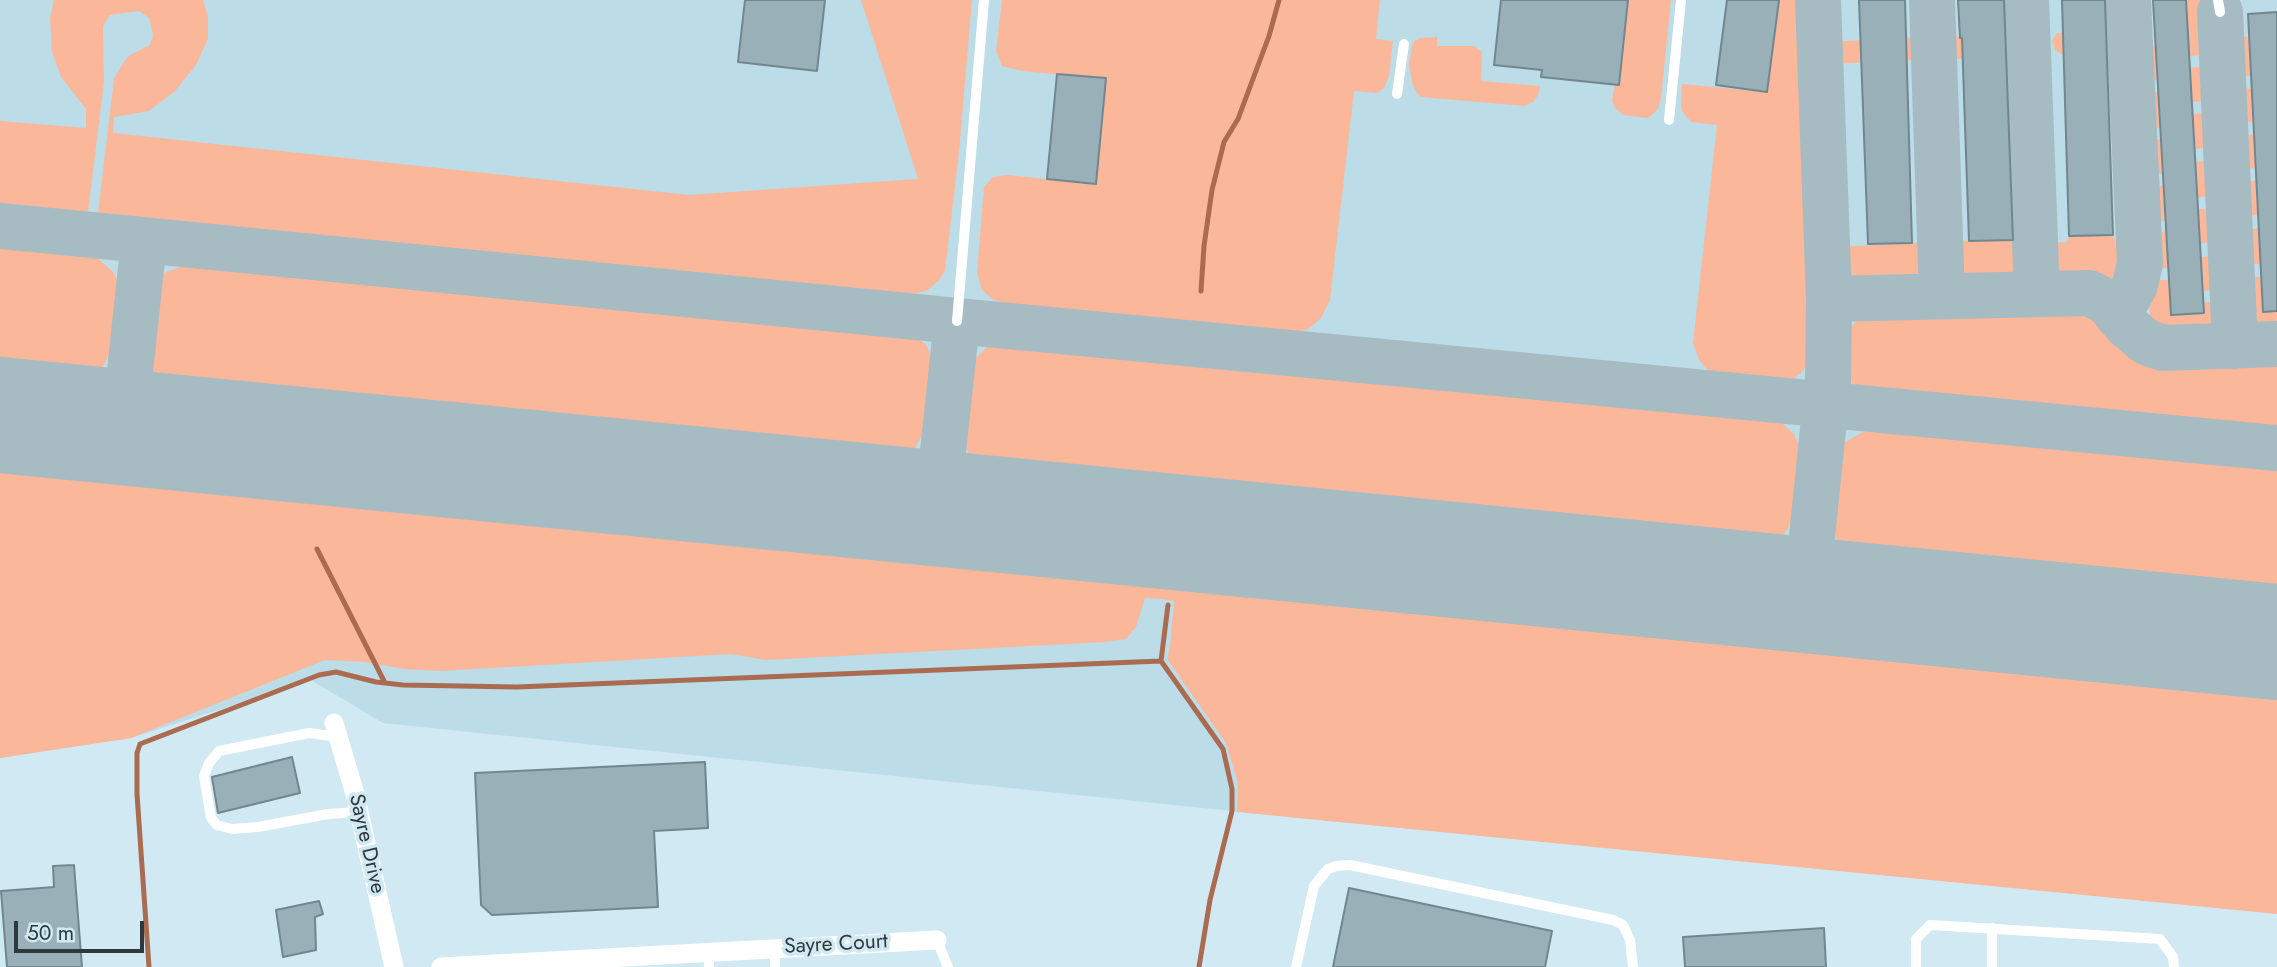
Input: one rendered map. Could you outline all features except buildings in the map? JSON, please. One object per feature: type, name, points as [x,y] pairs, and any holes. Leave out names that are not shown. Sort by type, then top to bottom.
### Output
[{"type":"street","name":"Sayre Drive","points":[[336,730],[359,812],[394,967]]},
{"type":"street","name":"Sayre Court","points":[[441,967],[775,958],[937,940]]},
{"type":"lane","points":[[957,321],[984,0]]},
{"type":"lane","points":[[1668,120],[1681,0]]},
{"type":"lane","points":[[2218,0],[2220,12]]},
{"type":"lane","points":[[1397,94],[1404,44]]},
{"type":"lane","points":[[336,730],[219,751],[209,763],[204,776],[211,818],[217,825],[232,829],[328,814],[359,812]]},
{"type":"lane","points":[[1296,967],[1314,886],[1328,869],[1350,865],[1614,920],[1623,925],[1630,940],[1633,967]]},
{"type":"lane","points":[[1916,967],[1916,939],[1930,925],[2160,939],[2173,957],[2174,967]]},
{"type":"lane","points":[[1992,928],[1992,967]]},
{"type":"lane","points":[[937,940],[948,967]]},
{"type":"shaded area","points":[[0,0],[2277,0],[2277,912],[1338,822],[383,723],[311,680],[131,738],[0,758]]},
{"type":"shaded area","points":[[54,0],[203,0],[208,17],[208,39],[196,65],[175,91],[149,111],[114,117],[113,133],[689,195],[918,179],[861,0],[972,0],[959,152],[945,271],[928,290],[914,294],[873,292],[98,213],[114,79],[130,55],[150,45],[153,35],[149,18],[139,11],[110,15],[103,26],[104,82],[88,212],[0,203],[0,121],[86,128],[86,109],[61,77],[52,52],[50,18]]},
{"type":"shaded area","points":[[1002,0],[1380,0],[1376,39],[1393,41],[1389,76],[1384,88],[1378,93],[1354,91],[1330,300],[1321,318],[1307,330],[1292,332],[1009,305],[992,299],[982,290],[977,273],[984,187],[993,177],[1007,175],[1096,184],[1106,79],[1022,71],[1002,66],[996,51]]},
{"type":"shaded area","points":[[1628,0],[1671,0],[1661,98],[1658,109],[1648,118],[1623,115],[1614,107],[1612,100],[1615,85],[1619,85]]},
{"type":"shaded area","points":[[1779,0],[1800,0],[1812,349],[1810,361],[1802,372],[1781,384],[1720,379],[1710,373],[1699,360],[1693,343],[1717,125],[1691,122],[1682,111],[1681,104],[1682,84],[1766,92]]},
{"type":"shaded area","points":[[2186,0],[2212,0],[2208,11],[2210,46],[2207,52],[2200,55],[2190,56]]},
{"type":"shaded area","points":[[2112,30],[2114,43],[2107,53],[2063,55],[2055,50],[2052,41],[2057,33]]},
{"type":"shaded area","points":[[2012,36],[2015,48],[2007,58],[1952,59],[1944,56],[1941,51],[1947,38]]},
{"type":"shaded area","points":[[2238,36],[2249,37],[2251,76],[2237,76],[2230,69],[2230,44],[2232,39]]},
{"type":"shaded area","points":[[1437,37],[1437,46],[1474,46],[1482,52],[1481,81],[1540,86],[1538,95],[1533,102],[1525,106],[1421,97],[1412,83],[1409,64],[1412,46],[1414,41],[1421,38]]},
{"type":"shaded area","points":[[1917,37],[1921,55],[1918,60],[1831,64],[1829,42]]},
{"type":"shaded area","points":[[2156,46],[2158,79],[2152,80],[2143,75],[2140,56],[2144,49]]},
{"type":"shaded area","points":[[2190,68],[2206,68],[2213,75],[2213,95],[2205,101],[2192,102]]},
{"type":"shaded area","points":[[2243,88],[2252,89],[2253,122],[2239,123],[2234,119],[2233,95]]},
{"type":"shaded area","points":[[2158,92],[2160,128],[2152,128],[2141,119],[2141,102],[2149,94]]},
{"type":"shaded area","points":[[2203,113],[2213,120],[2215,141],[2209,147],[2195,149],[2193,114]]},
{"type":"shaded area","points":[[2254,134],[2256,168],[2237,167],[2234,161],[2235,141],[2239,137]]},
{"type":"shaded area","points":[[2161,139],[2163,174],[2154,174],[2143,165],[2144,149],[2151,140]]},
{"type":"shaded area","points":[[2196,162],[2213,164],[2218,186],[2210,195],[2198,198]]},
{"type":"shaded area","points":[[2246,181],[2256,181],[2258,215],[2242,216],[2236,210],[2237,189]]},
{"type":"shaded area","points":[[2164,185],[2166,221],[2156,221],[2145,212],[2145,195],[2152,187]]},
{"type":"shaded area","points":[[2198,209],[2210,209],[2219,217],[2219,235],[2211,242],[2200,244]]},
{"type":"shaded area","points":[[2259,228],[2260,264],[2244,264],[2239,259],[2239,238],[2243,231]]},
{"type":"shaded area","points":[[2166,232],[2168,268],[2159,269],[2148,261],[2147,236]]},
{"type":"shaded area","points":[[2113,235],[2115,241],[2129,241],[2129,258],[2120,275],[2111,279],[2067,279],[2051,269],[2048,243],[2067,242],[2069,236]]},
{"type":"shaded area","points":[[2023,238],[2025,260],[2013,279],[1971,279],[1961,273],[1958,241]]},
{"type":"shaded area","points":[[0,242],[92,253],[114,273],[119,295],[116,331],[111,350],[104,365],[97,372],[61,386],[0,382]]},
{"type":"shaded area","points":[[1921,243],[1925,272],[1916,280],[1858,283],[1850,282],[1839,273],[1838,247]]},
{"type":"shaded area","points":[[2201,257],[2218,257],[2220,262],[2222,282],[2215,289],[2203,291]]},
{"type":"shaded area","points":[[196,262],[499,296],[904,334],[917,337],[926,345],[933,359],[927,427],[905,459],[884,468],[860,470],[185,401],[152,373],[148,342],[150,300],[156,282],[166,272]]},
{"type":"shaded area","points":[[2251,277],[2261,277],[2263,312],[2277,311],[2277,339],[2259,338],[2245,329],[2241,319],[2240,283]]},
{"type":"shaded area","points":[[2169,280],[2171,315],[2204,313],[2204,302],[2218,304],[2224,314],[2223,325],[2218,331],[2199,340],[2169,340],[2155,332],[2150,326],[2149,290],[2152,283]]},
{"type":"shaded area","points":[[2068,308],[2094,313],[2139,354],[2277,354],[2277,436],[1868,394],[1856,388],[1845,376],[1841,362],[1841,345],[1846,331],[1864,315],[1880,311]]},
{"type":"shaded area","points":[[997,344],[1229,364],[1322,369],[1749,409],[1783,424],[1794,434],[1800,448],[1802,469],[1797,510],[1787,530],[1775,544],[1750,555],[1018,485],[986,475],[974,465],[964,443],[962,424],[970,364],[988,346]]},
{"type":"shaded area","points":[[1865,431],[1997,433],[2277,463],[2277,609],[1926,575],[1865,565],[1846,552],[1837,540],[1830,526],[1829,504],[1838,454],[1845,442]]},
{"type":"shaded area","points":[[0,443],[2277,668],[2277,914],[1237,812],[1238,783],[1226,743],[1167,659],[1174,601],[1162,599],[1145,598],[1136,627],[1126,639],[1105,642],[766,660],[730,654],[441,671],[325,660],[131,738],[0,758]]},
{"type":"waterway","points":[[1201,291],[1212,190],[1224,142],[1238,119],[1269,36],[1279,0]]},
{"type":"waterway","points":[[317,549],[385,683]]},
{"type":"waterway","points":[[1168,605],[1161,661],[1223,749],[1232,789],[1232,811],[1210,900],[1199,967]]},
{"type":"waterway","points":[[149,967],[137,794],[137,753],[140,744],[319,675],[336,672],[376,682],[403,685],[517,687],[1161,661]]},
{"type":"taxiway","points":[[1818,0],[1829,299]]},
{"type":"taxiway","points":[[1932,0],[1942,296]]},
{"type":"taxiway","points":[[2026,0],[2037,294]]},
{"type":"taxiway","points":[[2118,316],[2135,285],[2140,263],[2128,0]]},
{"type":"taxiway","points":[[2220,12],[2235,346]]},
{"type":"taxiway","points":[[0,226],[2277,448]]},
{"type":"taxiway","points":[[124,427],[144,241]]},
{"type":"taxiway","points":[[1806,595],[1828,381],[1829,299],[2089,293],[2107,302],[2127,326],[2146,342],[2163,348],[2277,344]]},
{"type":"taxiway","points":[[937,508],[957,321]]},
{"type":"runway","points":[[0,415],[2277,642]]}]
